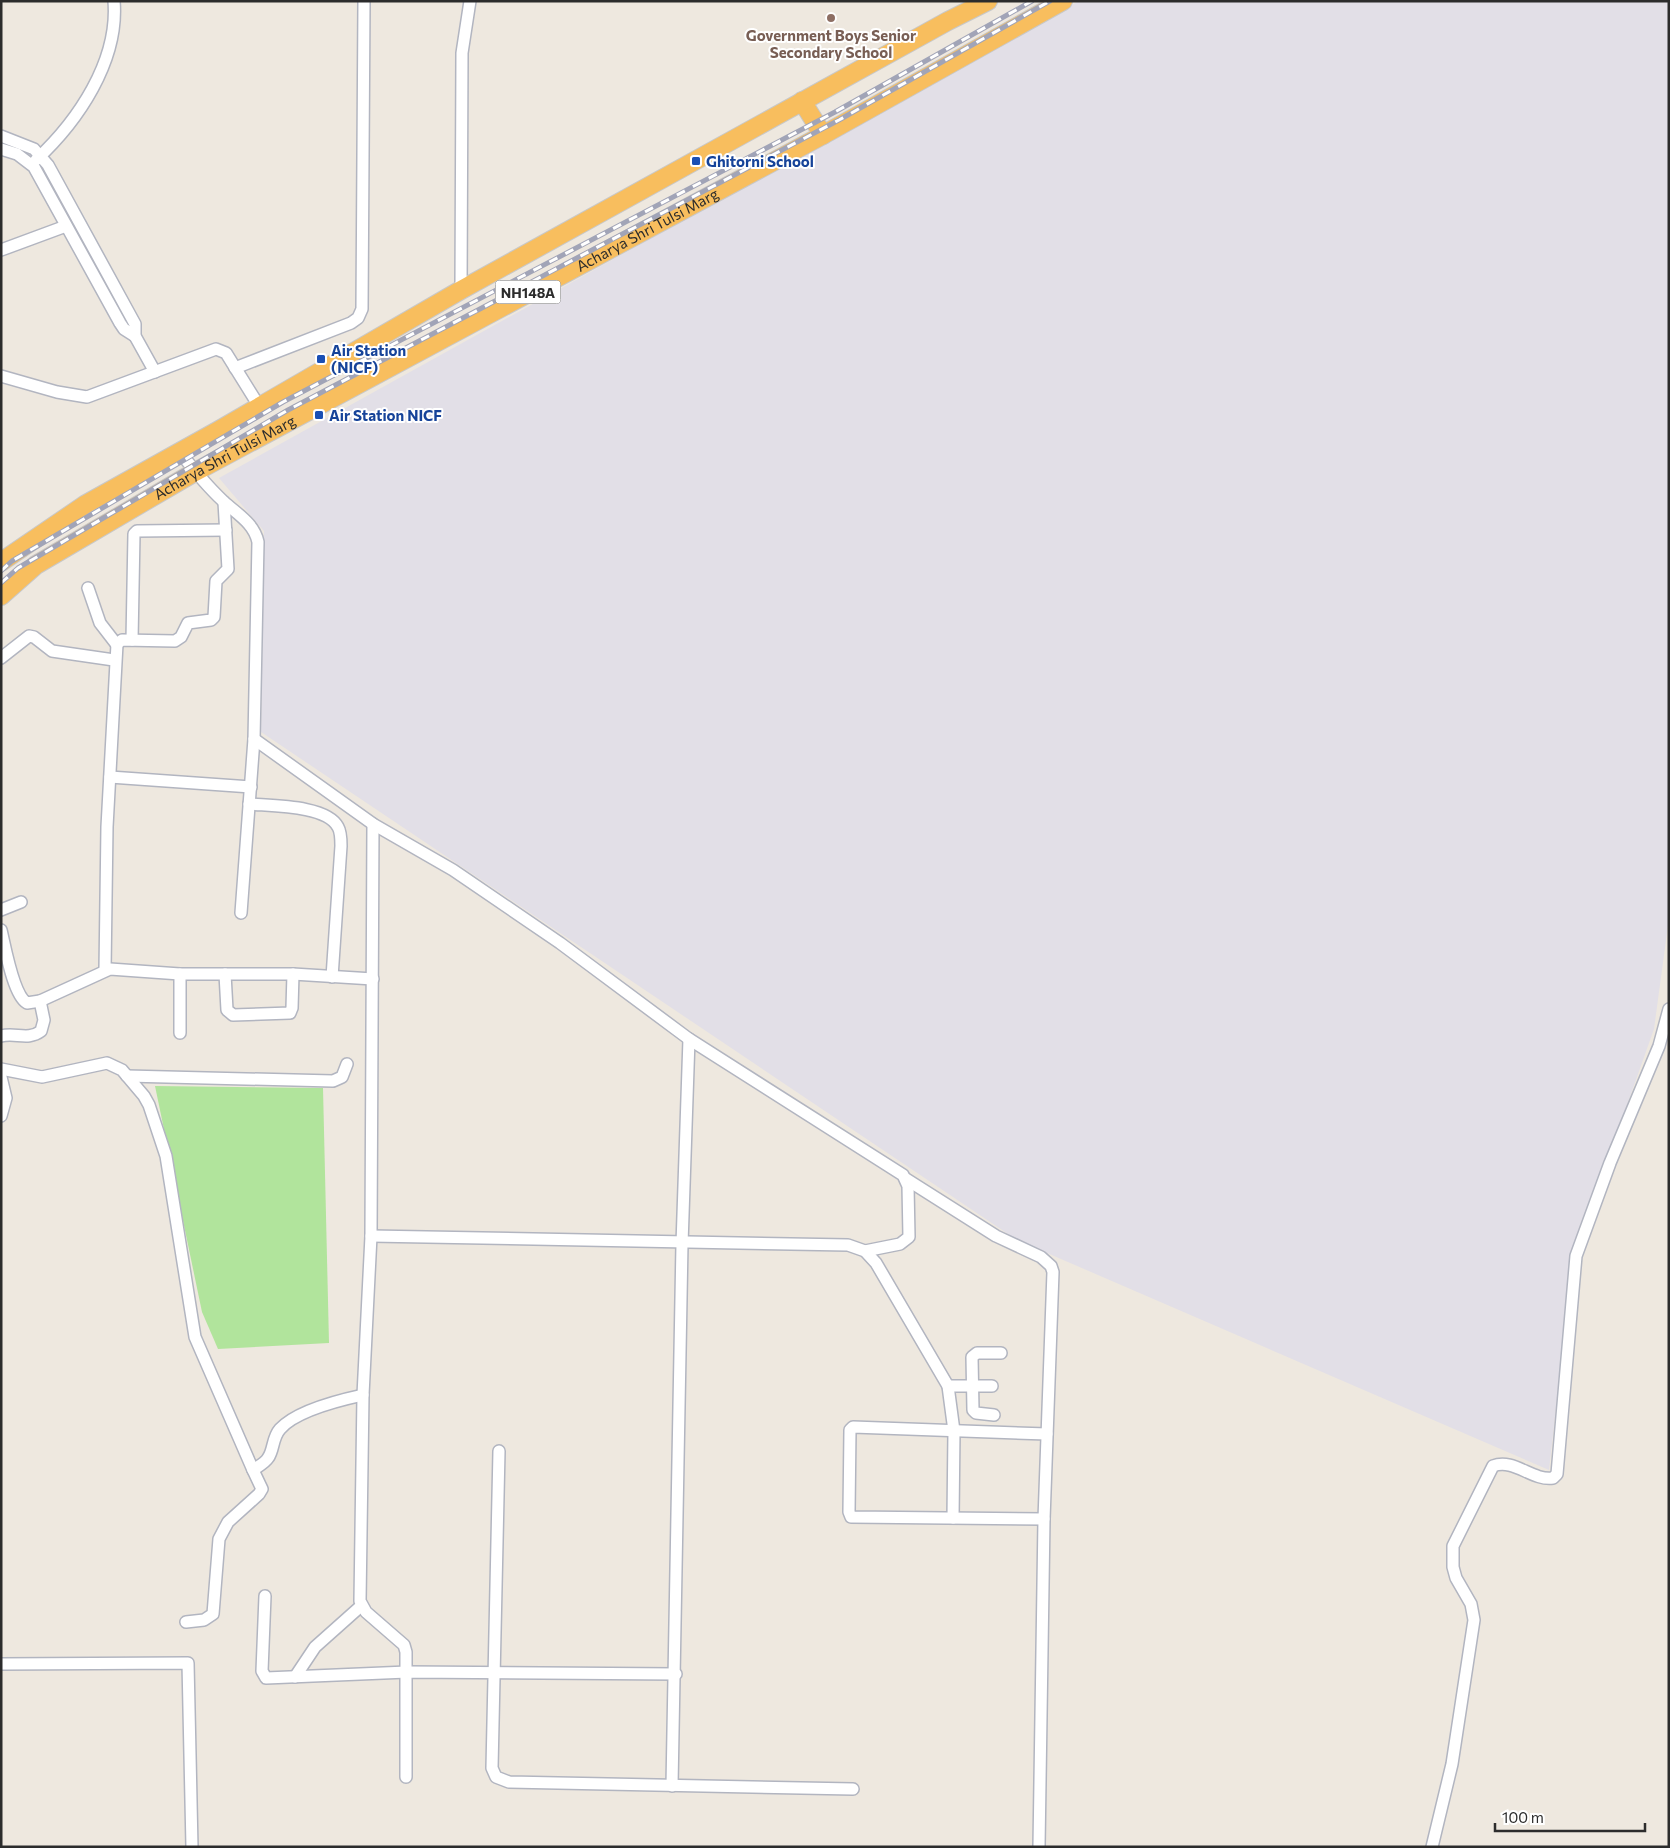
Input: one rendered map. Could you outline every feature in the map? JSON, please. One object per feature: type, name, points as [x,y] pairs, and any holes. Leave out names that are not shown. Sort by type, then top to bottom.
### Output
[{"type":"highway","name":"Acharya Shri Tulsi Marg","points":[[1,562],[57,522],[461,290],[802,101],[988,1]]},
{"type":"highway","name":"Acharya Shri Tulsi Marg","points":[[1,596],[36,565],[194,472],[823,135],[1063,1]]},
{"type":"highway","points":[[802,101],[823,135]]},
{"type":"street","points":[[31,165],[79,110],[103,66],[113,33],[114,1]]},
{"type":"street","points":[[235,368],[351,323],[358,318],[362,309],[364,1]]},
{"type":"street","points":[[461,290],[462,72],[470,1]]},
{"type":"street","points":[[1,136],[34,149],[41,155],[135,324],[135,336]]},
{"type":"street","points":[[1,149],[17,154],[31,165],[39,176],[124,329],[135,336],[155,372]]},
{"type":"street","points":[[1,250],[66,226]]},
{"type":"street","points":[[1,376],[57,392],[87,397],[216,349],[226,353],[259,406]]},
{"type":"street","points":[[179,451],[194,472],[224,502],[248,522],[256,534],[258,542],[254,740],[241,913]]},
{"type":"street","points":[[105,970],[110,777],[116,645],[122,640],[175,641],[181,637],[188,623],[212,619],[215,612],[216,580],[228,569],[224,502]]},
{"type":"street","points":[[132,640],[134,534],[138,531],[226,530]]},
{"type":"street","points":[[88,588],[100,623],[116,645]]},
{"type":"street","points":[[2,655],[29,636],[34,637],[52,651],[114,660]]},
{"type":"street","points":[[254,740],[374,824],[453,870],[517,913],[689,1039],[996,1236],[1040,1256],[1051,1266],[1053,1272],[1044,1520],[1039,1847]]},
{"type":"street","points":[[110,777],[251,786]]},
{"type":"street","points":[[249,804],[310,810],[324,814],[338,827],[341,846],[332,977]]},
{"type":"street","points":[[296,1677],[315,1647],[361,1606],[363,1395],[371,1236],[374,824]]},
{"type":"street","points":[[1,910],[21,902]]},
{"type":"street","points":[[1,930],[6,969],[22,1000],[26,1003],[40,1002],[105,970],[180,974],[293,974],[373,979]]},
{"type":"street","points":[[180,974],[180,1033]]},
{"type":"street","points":[[225,974],[227,1010],[233,1015],[290,1013],[292,1008],[293,974]]},
{"type":"street","points":[[1,1036],[9,1034],[31,1036],[41,1031],[44,1020],[40,1002]]},
{"type":"street","points":[[1432,1847],[1452,1764],[1474,1620],[1471,1604],[1456,1578],[1453,1567],[1453,1546],[1493,1466],[1508,1464],[1542,1478],[1553,1478],[1557,1474],[1576,1256],[1610,1163],[1659,1046],[1669,1009]]},
{"type":"street","points":[[672,1786],[676,1674],[682,1244],[689,1039]]},
{"type":"street","points":[[1,1070],[42,1077],[107,1063],[117,1066],[149,1105],[166,1156],[195,1337],[262,1489],[256,1499],[228,1522],[219,1539],[213,1614],[204,1620],[186,1622]]},
{"type":"street","points":[[127,1076],[333,1081],[344,1074],[347,1064]]},
{"type":"street","points":[[1,1077],[6,1098],[1,1116]]},
{"type":"street","points":[[865,1251],[906,1241],[910,1233],[906,1179]]},
{"type":"street","points":[[371,1236],[682,1244],[848,1245],[865,1251],[876,1263],[948,1386],[954,1431],[953,1518]]},
{"type":"street","points":[[994,1415],[975,1412],[972,1406],[973,1355],[977,1353],[1001,1353]]},
{"type":"street","points":[[948,1386],[992,1386]]},
{"type":"street","points":[[253,1470],[268,1459],[276,1435],[286,1424],[341,1399],[363,1395]]},
{"type":"street","points":[[1044,1520],[854,1517],[849,1512],[852,1428],[1047,1434]]},
{"type":"street","points":[[499,1451],[492,1768],[499,1780],[509,1782],[853,1789]]},
{"type":"street","points":[[265,1596],[263,1675],[270,1679],[407,1672],[676,1674]]},
{"type":"street","points":[[361,1606],[404,1645],[407,1672],[406,1777]]},
{"type":"street","points":[[1,1664],[188,1663],[191,1717],[192,1847]]},
{"type":"shaded area","points":[[1079,1],[1669,1],[1669,918],[1654,1029],[1573,1257],[1549,1470],[1017,1240],[261,732],[264,531],[219,478]]},
{"type":"green space","points":[[155,1086],[323,1088],[329,1343],[218,1349],[202,1312]]},
{"type":"railway","points":[[1,571],[12,561],[283,402],[835,112],[1032,1]]},
{"type":"railway","points":[[1,583],[18,568],[288,410],[839,120],[1050,1]]},
{"type":"place","name":"Government Boys Senior Secondary School","points":[[831,18]]},
{"type":"place","name":"Ghitorni School","points":[[696,161]]},
{"type":"place","name":"Air Station (NICF)","points":[[321,359]]},
{"type":"place","name":"Air Station NICF","points":[[319,415]]}]
